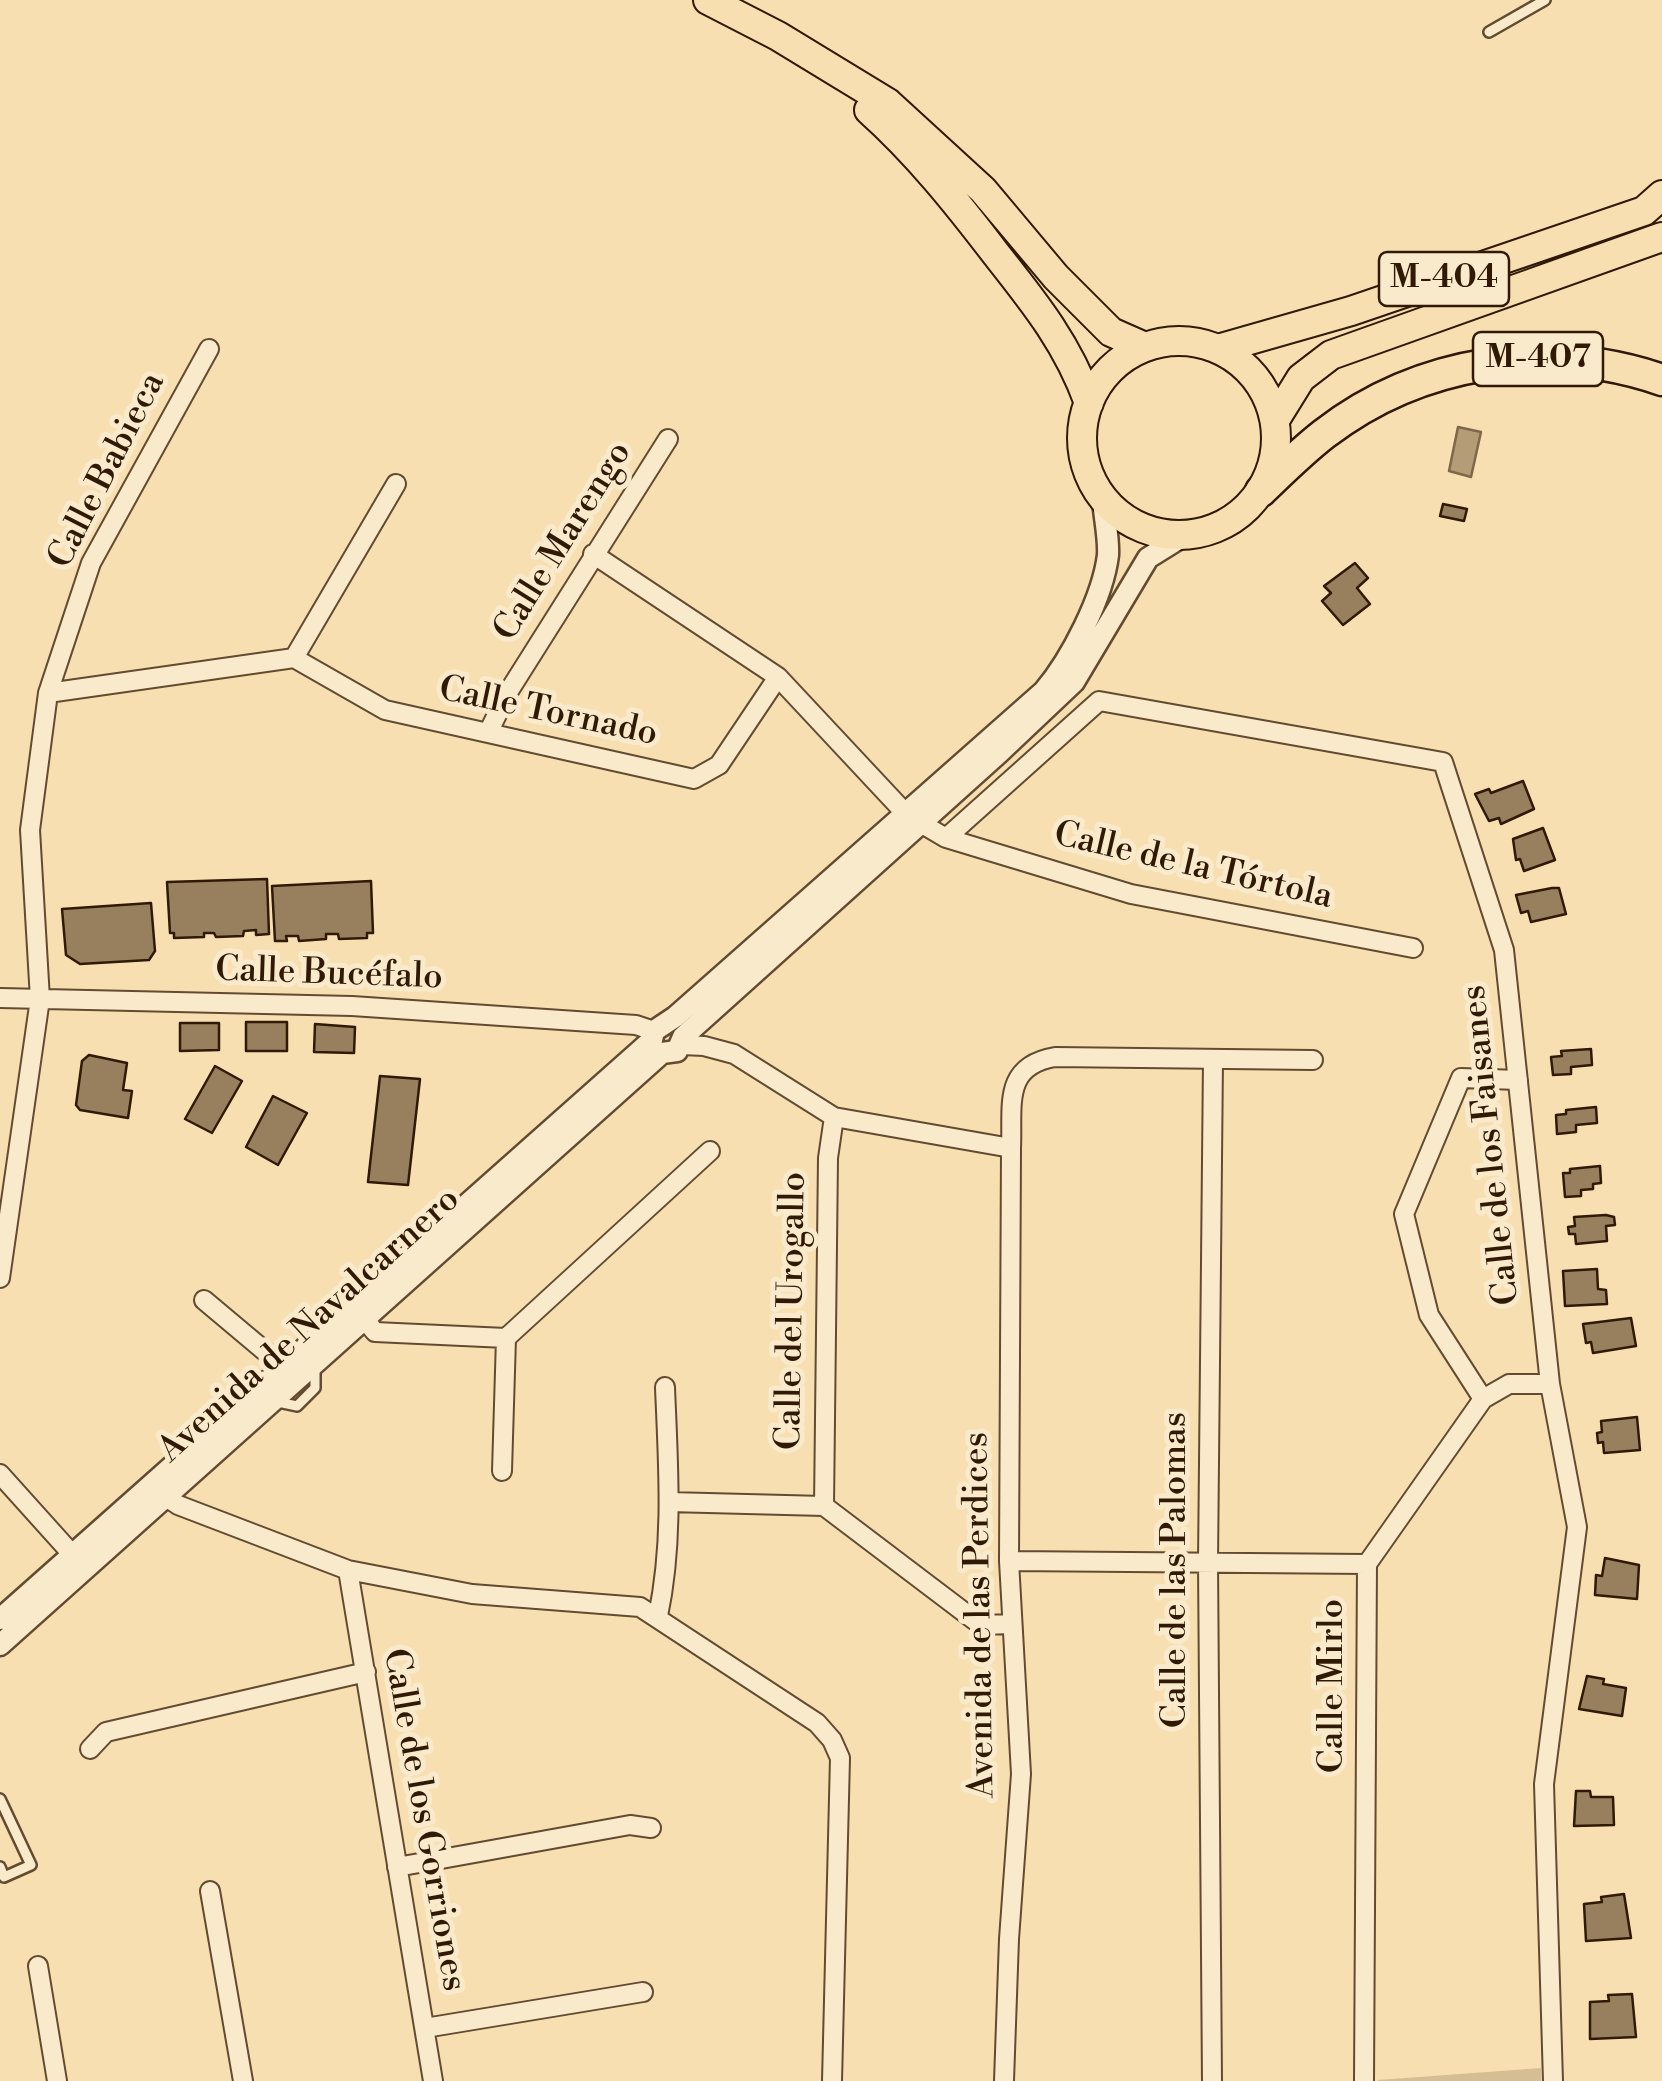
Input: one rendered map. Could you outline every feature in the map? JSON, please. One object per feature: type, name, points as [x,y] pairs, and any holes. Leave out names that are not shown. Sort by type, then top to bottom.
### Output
[{"type":"highway","name":"M-407","points":[[1261,491],[1328,431],[1364,409],[1415,383],[1481,364],[1542,358],[1590,361],[1662,380]]},
{"type":"main road","points":[[708,0],[888,102],[983,190],[1056,277],[1111,332],[1145,348]]},
{"type":"main road","points":[[809,55],[885,124],[956,201],[1045,316],[1075,365],[1088,403]]},
{"type":"main road","name":"M-404","points":[[1218,349],[1351,311],[1644,211],[1662,195]]},
{"type":"main road","name":"M-404","points":[[1275,420],[1301,378],[1331,355],[1662,237]]},
{"type":"main road","name":"M-404","points":[[1145,348],[1182,342],[1218,349],[1239,361],[1256,378],[1275,420],[1272,469],[1261,491]]},
{"type":"main road","points":[[1145,348],[1121,360],[1102,379],[1088,403],[1082,427],[1083,453],[1090,477],[1103,499],[1126,520],[1154,532],[1184,535],[1228,522],[1261,491]]},
{"type":"street","name":"Calle Babieca","points":[[0,1278],[40,999],[30,830],[48,693],[90,563],[209,350]]},
{"type":"street","name":"Calle Marengo","points":[[488,733],[506,694],[668,439]]},
{"type":"street","points":[[48,693],[294,658],[396,484]]},
{"type":"street","name":"Avenida de Navalcarnero","points":[[160,1492],[285,1368],[360,1313],[913,819],[1044,691],[1062,669],[1090,612],[1108,555],[1103,499]]},
{"type":"street","name":"Avenida de Navalcarnero","points":[[913,819],[1000,752],[1074,682],[1148,558],[1184,535]]},
{"type":"street","points":[[593,554],[778,676]]},
{"type":"street","name":"Calle Tornado","points":[[294,658],[385,710],[694,779],[719,765],[778,676]]},
{"type":"street","name":"Calle de la Tórtola","points":[[778,676],[913,819],[946,838],[1131,894],[1414,948]]},
{"type":"street","name":"Calle de los Faisanes","points":[[946,838],[1099,701],[1443,762],[1504,950],[1550,1384],[1577,1527],[1544,1784],[1554,2081]]},
{"type":"street","name":"Calle Bucéfalo","points":[[0,998],[352,1006],[636,1025],[667,1038]]},
{"type":"street","points":[[667,1038],[734,1054],[834,1117],[1010,1148]]},
{"type":"street","name":"Avenida de las Perdices","points":[[1004,2081],[1020,1774],[1009,1560],[1010,1148],[1015,1084],[1021,1070],[1054,1057],[1214,1060]]},
{"type":"street","points":[[1214,1060],[1313,1060]]},
{"type":"street","name":"Calle de las Palomas","points":[[1212,2081],[1208,1562],[1214,1060]]},
{"type":"street","points":[[1518,1080],[1462,1078],[1404,1214],[1428,1315],[1483,1399],[1509,1384],[1550,1384]]},
{"type":"street","name":"Calle del Urogallo","points":[[824,1506],[828,1158],[834,1117]]},
{"type":"street","points":[[360,1313],[375,1332],[506,1338],[710,1151]]},
{"type":"street","name":"Avenida de Navalcarnero","points":[[204,1300],[285,1368]]},
{"type":"street","name":"Avenida de Navalcarnero","points":[[0,1618],[78,1562],[275,1401],[315,1365],[360,1313]]},
{"type":"street","points":[[502,1471],[506,1338]]},
{"type":"street","points":[[658,1616],[667,1575],[665,1387]]},
{"type":"street","name":"Calle Mirlo","points":[[1364,2081],[1367,1564],[1483,1399]]},
{"type":"street","points":[[0,1474],[78,1562]]},
{"type":"street","points":[[160,1492],[178,1505],[348,1570],[472,1594],[640,1607],[817,1723],[832,1740],[840,1758],[832,2081]]},
{"type":"street","points":[[669,1502],[824,1506],[981,1625],[1011,1624]]},
{"type":"street","points":[[1009,1560],[1367,1564]]},
{"type":"street","name":"Avenida de Navalcarnero","points":[[0,1645],[78,1562]]},
{"type":"street","name":"Calle de los Gorriones","points":[[348,1570],[433,2081]]},
{"type":"street","points":[[90,1749],[106,1732],[366,1672]]},
{"type":"street","points":[[397,1867],[630,1825],[651,1828]]},
{"type":"street","points":[[210,1891],[243,2081]]},
{"type":"street","points":[[38,1966],[57,2081]]},
{"type":"street","points":[[425,2028],[643,1992]]},
{"type":"lane","points":[[1489,32],[1545,0]]},
{"type":"lane","points":[[0,1799],[32,1865],[4,1877],[0,1867]]},
{"type":"shaded area","points":[[1458,427],[1481,432],[1471,477],[1449,471]]},
{"type":"shaded area","points":[[1541,2068],[1541,2081],[1378,2081],[1378,2080]]},
{"type":"building","points":[[1443,504],[1467,509],[1464,521],[1440,516]]},
{"type":"building","points":[[1355,563],[1368,578],[1357,588],[1370,604],[1343,625],[1322,601],[1331,593],[1324,586]]},
{"type":"building","points":[[1523,781],[1534,809],[1501,824],[1499,818],[1489,821],[1475,794],[1489,789],[1491,793]]},
{"type":"building","points":[[1543,828],[1555,860],[1524,871],[1520,859],[1516,860],[1513,839]]},
{"type":"building","points":[[267,879],[269,934],[256,935],[256,930],[244,931],[243,936],[216,937],[214,933],[204,933],[204,937],[174,938],[174,933],[170,933],[167,882]]},
{"type":"building","points":[[371,881],[373,933],[367,933],[367,938],[339,939],[338,934],[326,934],[326,939],[299,941],[298,936],[286,936],[287,941],[275,941],[272,886]]},
{"type":"building","points":[[1559,888],[1566,914],[1531,922],[1528,911],[1521,913],[1516,895]]},
{"type":"building","points":[[151,903],[155,951],[149,960],[80,964],[66,955],[62,909]]},
{"type":"building","points":[[246,1022],[287,1022],[287,1051],[246,1051]]},
{"type":"building","points":[[180,1023],[219,1023],[219,1050],[180,1051]]},
{"type":"building","points":[[315,1024],[355,1027],[354,1053],[314,1052]]},
{"type":"building","points":[[1591,1049],[1592,1065],[1571,1067],[1571,1074],[1553,1075],[1551,1057],[1562,1056],[1561,1051]]},
{"type":"building","points":[[89,1055],[127,1063],[123,1090],[132,1091],[128,1118],[80,1110],[76,1105],[82,1061]]},
{"type":"building","points":[[215,1066],[242,1081],[212,1133],[185,1119]]},
{"type":"building","points":[[380,1076],[420,1079],[408,1185],[368,1182]]},
{"type":"building","points":[[273,1096],[307,1113],[278,1165],[246,1147]]},
{"type":"building","points":[[1596,1107],[1597,1123],[1576,1125],[1576,1132],[1557,1134],[1556,1115]]},
{"type":"building","points":[[1600,1166],[1601,1183],[1593,1184],[1593,1189],[1581,1190],[1581,1196],[1565,1197],[1563,1173]]},
{"type":"building","points":[[1574,1217],[1614,1217],[1615,1225],[1606,1226],[1607,1241],[1576,1244],[1575,1234],[1569,1234],[1568,1227],[1575,1226]]},
{"type":"building","points":[[1597,1269],[1598,1289],[1606,1290],[1607,1304],[1565,1306],[1563,1271]]},
{"type":"building","points":[[1631,1318],[1636,1346],[1593,1353],[1591,1342],[1586,1343],[1583,1324]]},
{"type":"building","points":[[1637,1417],[1640,1450],[1604,1453],[1597,1433],[1602,1432],[1601,1421]]},
{"type":"building","points":[[1605,1558],[1639,1565],[1637,1599],[1595,1595],[1596,1575],[1602,1576]]},
{"type":"building","points":[[1587,1676],[1626,1688],[1622,1716],[1579,1709]]},
{"type":"building","points":[[1576,1791],[1590,1791],[1591,1797],[1613,1797],[1614,1825],[1574,1826]]},
{"type":"building","points":[[1624,1894],[1631,1938],[1586,1941],[1584,1904]]},
{"type":"building","points":[[1632,1994],[1636,2037],[1590,2039],[1590,2002],[1609,2001],[1608,1995]]}]
